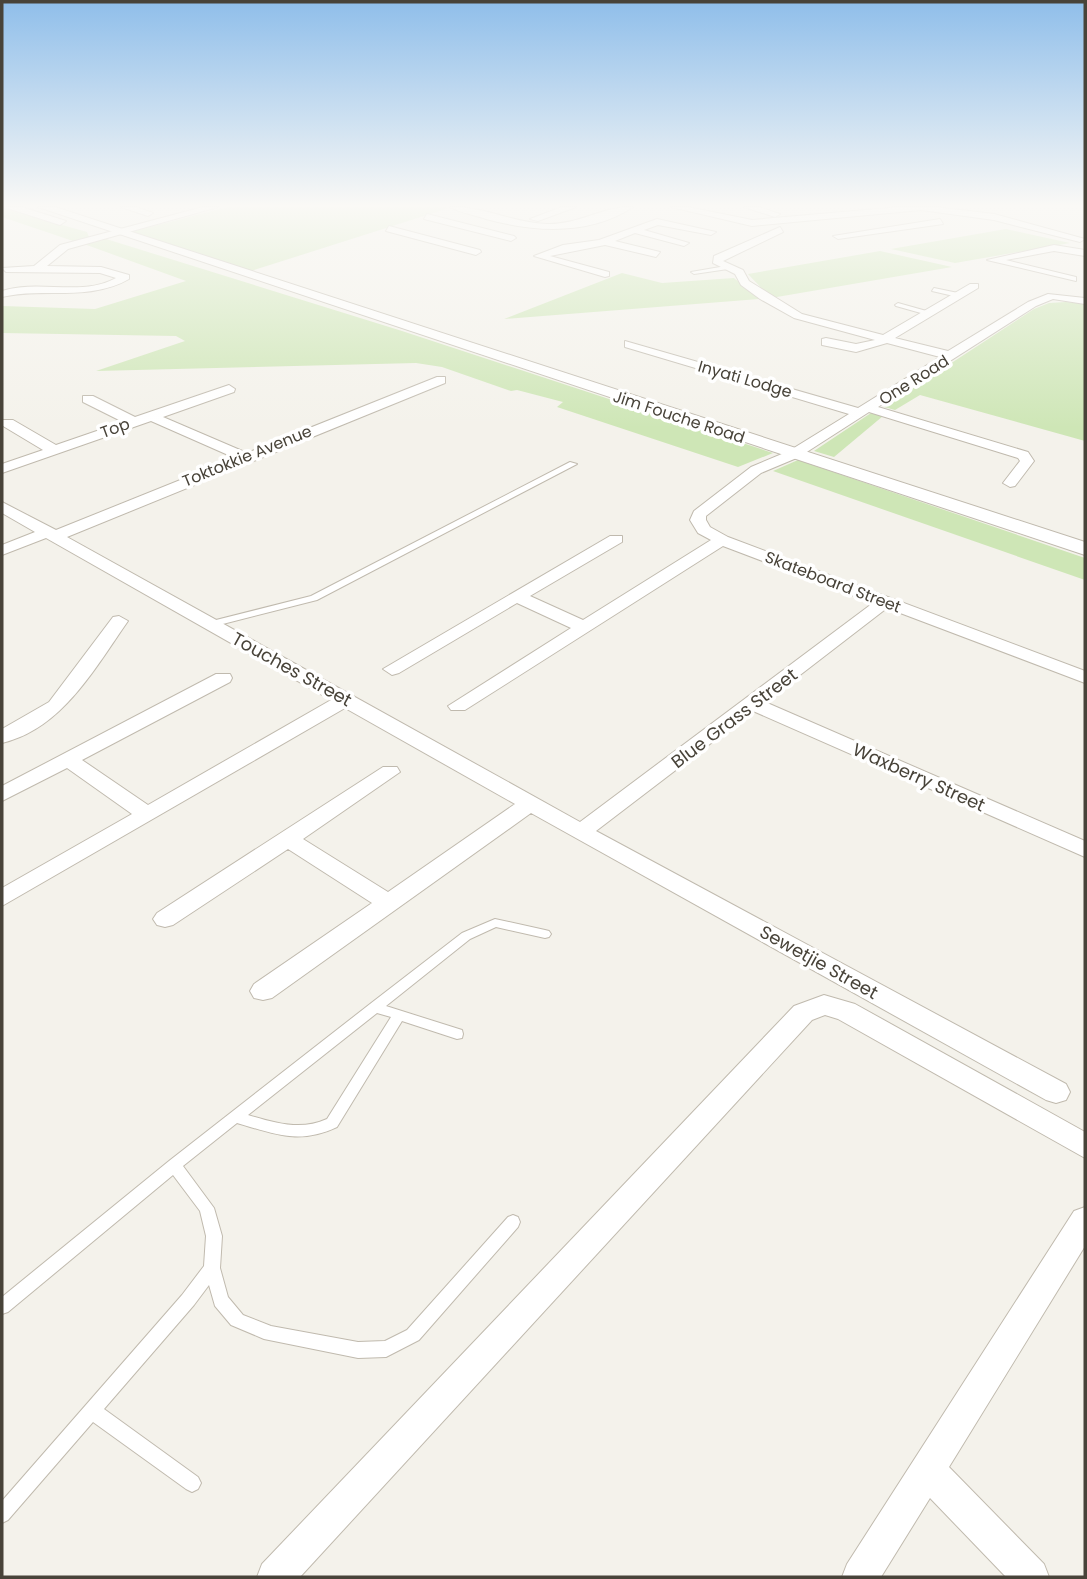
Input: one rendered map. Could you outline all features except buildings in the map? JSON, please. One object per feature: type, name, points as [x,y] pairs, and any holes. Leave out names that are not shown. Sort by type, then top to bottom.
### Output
[{"type":"street","points":[[2,294],[22,289],[85,291],[120,281]]},
{"type":"street","name":"Jim Fouche Road","points":[[265,281],[1085,549]]},
{"type":"street","points":[[744,281],[798,316],[952,356]]},
{"type":"street","points":[[1052,296],[1070,281]]},
{"type":"street","points":[[827,341],[856,348],[874,345],[974,286]]},
{"type":"street","points":[[1052,296],[1085,301]]},
{"type":"street","name":"One Road","points":[[794,454],[1032,304],[1052,296]]},
{"type":"street","name":"Inyati Lodge","points":[[628,344],[1026,457],[1023,468],[1010,483]]},
{"type":"street","name":"Toktokkie Avenue","points":[[2,550],[52,534],[441,380]]},
{"type":"street","name":"Top","points":[[2,469],[229,388]]},
{"type":"street","points":[[89,399],[134,422]]},
{"type":"street","points":[[150,416],[244,457]]},
{"type":"street","points":[[8,423],[54,450]]},
{"type":"street","name":"Skateboard Street","points":[[794,454],[756,470],[699,514],[701,526],[722,540],[1085,677]]},
{"type":"street","name":"Touches Street","points":[[2,507],[581,832]]},
{"type":"street","points":[[392,669],[616,540]]},
{"type":"street","points":[[458,706],[722,540]]},
{"type":"street","points":[[517,597],[584,627]]},
{"type":"street","name":"Blue Grass Street","points":[[581,832],[884,602]]},
{"type":"street","points":[[2,737],[38,719],[56,706],[118,621]]},
{"type":"street","points":[[2,794],[223,678]]},
{"type":"street","points":[[2,898],[347,699]]},
{"type":"street","name":"Waxberry Street","points":[[753,704],[1085,850]]},
{"type":"street","points":[[68,760],[147,814]]},
{"type":"street","points":[[165,919],[390,772]]},
{"type":"street","points":[[263,991],[531,803]]},
{"type":"street","name":"Sewetjie Street","points":[[581,832],[1056,1092]]},
{"type":"street","points":[[288,839],[389,903]]},
{"type":"street","points":[[275,1577],[803,1013],[824,1005],[846,1011],[1085,1146]]},
{"type":"street","points":[[860,1577],[1085,1220]]},
{"type":"street","points":[[928,1469],[1031,1577]]},
{"type":"lane","points":[[933,290],[958,295]]},
{"type":"lane","points":[[898,305],[928,313]]},
{"type":"lane","points":[[211,624],[314,598],[573,464]]},
{"type":"lane","points":[[2,1307],[174,1165],[466,936],[487,924],[505,923],[545,934]]},
{"type":"lane","points":[[374,1007],[457,1034]]},
{"type":"lane","points":[[236,1117],[294,1133],[318,1131],[332,1123],[399,1015]]},
{"type":"lane","points":[[174,1165],[207,1208],[214,1236],[212,1268],[221,1301],[237,1320],[270,1335],[358,1350],[386,1349],[412,1335],[513,1222]]},
{"type":"lane","points":[[2,1514],[212,1268]]},
{"type":"lane","points":[[92,1411],[192,1483]]},
{"type":"green space","points":[[186,281],[240,281],[773,453],[738,467],[557,407],[563,402],[517,390],[511,391],[442,367],[416,363],[96,371],[185,341],[176,336],[2,333],[2,306],[95,309]]},
{"type":"green space","points":[[602,281],[662,283],[737,281],[759,299],[504,319]]},
{"type":"green space","points":[[754,281],[872,281],[771,298]]},
{"type":"green space","points":[[1049,303],[1085,304],[1085,441],[920,395],[895,410],[884,407],[1034,309]]},
{"type":"green space","points":[[871,413],[883,416],[834,457],[814,451]]},
{"type":"green space","points":[[798,460],[1085,558],[1085,580],[773,471]]}]
